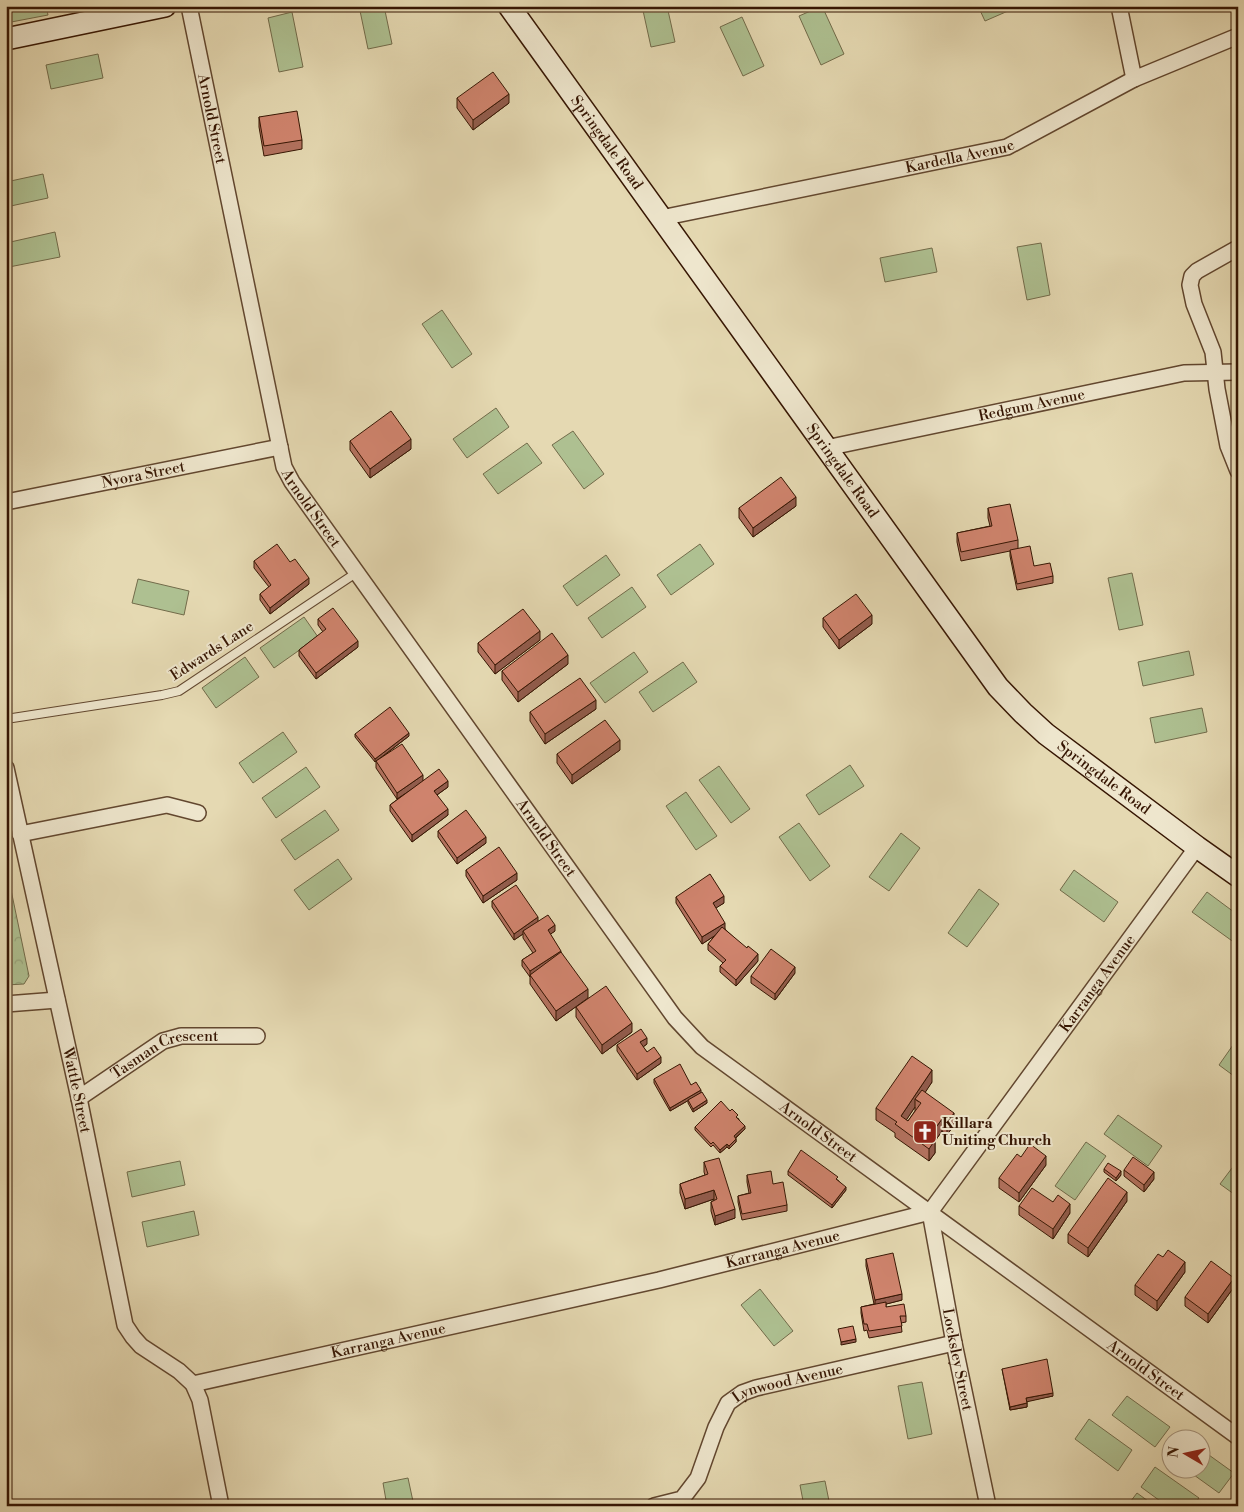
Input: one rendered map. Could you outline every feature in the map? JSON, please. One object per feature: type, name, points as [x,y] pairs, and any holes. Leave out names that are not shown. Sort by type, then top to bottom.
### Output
[{"type":"main road","points":[[6,39],[165,6]]},
{"type":"main road","name":"Springdale Road","points":[[509,6],[998,687],[1046,734],[1197,848],[1238,876]]},
{"type":"street","name":"Arnold Street","points":[[189,6],[284,467],[292,482],[356,573],[675,1018],[702,1047],[1238,1438]]},
{"type":"street","points":[[1119,6],[1134,79]]},
{"type":"street","name":"Kardella Avenue","points":[[661,218],[1007,147],[1134,79],[1238,36]]},
{"type":"street","points":[[1236,249],[1198,271],[1192,276],[1190,285],[1194,304],[1213,352],[1228,446],[1238,471]]},
{"type":"street","name":"Redgum Avenue","points":[[826,448],[1184,373],[1238,372]]},
{"type":"street","name":"Nyora Street","points":[[6,502],[280,447]]},
{"type":"street","name":"Wattle Street","points":[[6,768],[79,1098],[126,1325],[140,1346],[179,1372],[193,1384]]},
{"type":"street","points":[[20,834],[166,806],[198,812]]},
{"type":"street","name":"Karranga Avenue","points":[[193,1384],[659,1280],[930,1212],[1197,848]]},
{"type":"street","points":[[6,1004],[57,1000]]},
{"type":"street","name":"Tasman Crescent","points":[[79,1098],[163,1041],[181,1036],[257,1036]]},
{"type":"street","name":"Locksley Street","points":[[930,1212],[954,1343],[988,1506]]},
{"type":"street","name":"Lynwood Avenue","points":[[654,1506],[681,1502],[698,1478],[716,1427],[728,1403],[742,1393],[954,1343]]},
{"type":"street","points":[[193,1384],[200,1400],[221,1506]]},
{"type":"lane","name":"Edwards Lane","points":[[6,719],[162,696],[179,691],[356,573]]},
{"type":"green space","points":[[6,6],[46,6],[48,15],[6,23]]},
{"type":"green space","points":[[359,6],[384,6],[392,44],[368,49]]},
{"type":"green space","points":[[642,6],[667,6],[675,42],[651,47]]},
{"type":"green space","points":[[822,6],[844,54],[821,65],[799,16]]},
{"type":"green space","points":[[978,6],[1006,6],[1008,11],[985,21]]},
{"type":"green space","points":[[292,12],[303,67],[279,72],[268,18]]},
{"type":"green space","points":[[742,17],[764,66],[743,76],[720,27]]},
{"type":"green space","points":[[98,54],[103,78],[51,89],[46,65]]},
{"type":"green space","points":[[43,174],[48,198],[6,207],[6,182]]},
{"type":"green space","points":[[55,232],[60,257],[9,267],[6,243]]},
{"type":"green space","points":[[1041,243],[1050,295],[1027,300],[1017,247]]},
{"type":"green space","points":[[932,248],[937,272],[885,282],[880,258]]},
{"type":"green space","points":[[442,310],[472,354],[452,368],[422,324]]},
{"type":"green space","points":[[496,408],[509,427],[467,458],[453,439]]},
{"type":"green space","points":[[573,431],[604,474],[584,489],[552,445]]},
{"type":"green space","points":[[527,443],[542,463],[498,494],[483,474]]},
{"type":"green space","points":[[700,544],[714,564],[671,595],[657,575]]},
{"type":"green space","points":[[606,555],[620,575],[577,606],[563,586]]},
{"type":"green space","points":[[1132,573],[1143,625],[1119,630],[1108,578]]},
{"type":"green space","points":[[138,579],[189,591],[184,615],[132,603]]},
{"type":"green space","points":[[632,587],[646,607],[602,638],[588,618]]},
{"type":"green space","points":[[304,617],[318,637],[274,668],[260,648]]},
{"type":"green space","points":[[1189,651],[1194,675],[1143,686],[1138,662]]},
{"type":"green space","points":[[634,652],[648,672],[605,703],[590,683]]},
{"type":"green space","points":[[245,657],[259,677],[216,708],[202,688]]},
{"type":"green space","points":[[683,662],[697,682],[653,712],[639,692]]},
{"type":"green space","points":[[1202,708],[1207,732],[1155,743],[1150,718]]},
{"type":"green space","points":[[283,732],[297,752],[253,783],[239,763]]},
{"type":"green space","points":[[850,765],[864,786],[819,815],[806,795]]},
{"type":"green space","points":[[719,766],[750,809],[731,823],[699,780]]},
{"type":"green space","points":[[306,767],[320,787],[276,818],[262,798]]},
{"type":"green space","points":[[686,792],[717,836],[696,850],[666,806]]},
{"type":"green space","points":[[325,810],[339,830],[295,860],[281,840]]},
{"type":"green space","points":[[799,823],[830,866],[810,881],[779,837]]},
{"type":"green space","points":[[901,833],[920,848],[889,891],[869,877]]},
{"type":"green space","points":[[338,859],[352,879],[309,910],[294,890]]},
{"type":"green space","points":[[6,866],[29,976],[24,984],[6,985]]},
{"type":"green space","points":[[1074,870],[1118,902],[1104,922],[1060,890]]},
{"type":"green space","points":[[979,889],[999,904],[967,947],[948,933]]},
{"type":"green space","points":[[1207,892],[1238,915],[1238,939],[1235,943],[1192,912]]},
{"type":"green space","points":[[1233,1045],[1238,1049],[1238,1079],[1219,1065]]},
{"type":"green space","points":[[1118,1115],[1162,1146],[1148,1166],[1104,1134]]},
{"type":"green space","points":[[1086,1142],[1106,1156],[1075,1200],[1055,1186]]},
{"type":"green space","points":[[180,1161],[185,1185],[132,1197],[127,1172]]},
{"type":"green space","points":[[1235,1164],[1238,1166],[1238,1197],[1220,1184]]},
{"type":"green space","points":[[194,1211],[199,1235],[147,1247],[142,1222]]},
{"type":"green space","points":[[760,1289],[793,1331],[774,1346],[741,1305]]},
{"type":"green space","points":[[922,1382],[932,1434],[908,1439],[898,1386]]},
{"type":"green space","points":[[1127,1396],[1170,1427],[1168,1430],[1162,1430],[1162,1438],[1155,1447],[1112,1415]]},
{"type":"green space","points":[[1089,1419],[1132,1450],[1118,1471],[1075,1439]]},
{"type":"green space","points":[[1212,1457],[1234,1473],[1219,1493],[1201,1480],[1212,1480]]},
{"type":"green space","points":[[1155,1467],[1162,1472],[1162,1480],[1173,1480],[1199,1498],[1193,1506],[1167,1506],[1141,1487]]},
{"type":"green space","points":[[408,1478],[414,1506],[387,1506],[383,1483]]},
{"type":"green space","points":[[825,1481],[830,1506],[804,1506],[800,1485]]},
{"type":"green space","points":[[1137,1493],[1155,1506],[1127,1506]]},
{"type":"building","points":[[493,72],[509,94],[473,120],[457,98]]},
{"type":"building","points":[[297,111],[302,140],[264,146],[259,117]]},
{"type":"building","points":[[391,411],[411,439],[370,469],[350,441]]},
{"type":"building","points":[[781,477],[796,497],[753,528],[739,508]]},
{"type":"building","points":[[1010,504],[1018,540],[961,552],[957,533],[992,526],[988,508]]},
{"type":"building","points":[[277,544],[290,562],[295,559],[309,578],[270,608],[260,594],[271,585],[254,561]]},
{"type":"building","points":[[1030,546],[1034,566],[1050,563],[1053,576],[1017,584],[1010,550]]},
{"type":"building","points":[[856,594],[872,615],[839,640],[823,618]]},
{"type":"building","points":[[333,608],[358,641],[316,673],[299,650],[326,629],[318,619]]},
{"type":"building","points":[[523,609],[540,631],[495,665],[478,643]]},
{"type":"building","points":[[552,633],[568,655],[518,692],[502,671]]},
{"type":"building","points":[[580,678],[596,700],[545,734],[530,712]]},
{"type":"building","points":[[390,707],[409,733],[375,759],[355,734]]},
{"type":"building","points":[[605,720],[620,740],[572,775],[557,754]]},
{"type":"building","points":[[402,744],[423,775],[397,793],[376,761]]},
{"type":"building","points":[[439,769],[448,781],[434,791],[448,809],[412,835],[390,805]]},
{"type":"building","points":[[466,810],[486,837],[457,858],[438,831]]},
{"type":"building","points":[[499,847],[517,873],[483,896],[466,870]]},
{"type":"building","points":[[710,874],[724,896],[713,903],[725,923],[702,937],[676,897]]},
{"type":"building","points":[[516,885],[538,917],[514,934],[492,901]]},
{"type":"building","points":[[548,915],[555,925],[548,930],[561,951],[530,971],[522,960],[536,951],[523,931]]},
{"type":"building","points":[[722,927],[747,948],[748,946],[758,954],[736,980],[720,966],[726,960],[708,944]]},
{"type":"building","points":[[771,949],[795,967],[775,994],[751,976]]},
{"type":"building","points":[[561,952],[588,989],[556,1011],[530,975]]},
{"type":"building","points":[[606,986],[632,1023],[602,1045],[576,1007]]},
{"type":"building","points":[[641,1029],[647,1038],[640,1042],[647,1052],[654,1047],[661,1057],[637,1074],[617,1045]]},
{"type":"building","points":[[912,1056],[932,1070],[901,1116],[908,1121],[921,1103],[915,1099],[922,1090],[954,1113],[947,1123],[942,1119],[929,1137],[935,1140],[929,1149],[895,1124],[897,1122],[876,1108]]},
{"type":"building","points":[[680,1064],[691,1085],[696,1082],[701,1090],[670,1108],[654,1079]]},
{"type":"building","points":[[702,1092],[707,1100],[693,1109],[688,1100]]},
{"type":"building","points":[[721,1101],[730,1111],[732,1109],[738,1115],[736,1117],[745,1126],[734,1136],[736,1139],[729,1146],[727,1144],[720,1150],[713,1142],[711,1144],[695,1127]]},
{"type":"building","points":[[1030,1144],[1046,1156],[1019,1193],[999,1178],[1017,1154],[1021,1157]]},
{"type":"building","points":[[801,1150],[838,1177],[836,1179],[846,1187],[832,1205],[788,1171]]},
{"type":"building","points":[[1133,1157],[1154,1172],[1144,1185],[1124,1170]]},
{"type":"building","points":[[719,1158],[735,1209],[715,1216],[711,1202],[717,1199],[714,1190],[685,1199],[680,1184],[708,1174],[704,1162]]},
{"type":"building","points":[[1108,1163],[1121,1171],[1116,1178],[1104,1169]]},
{"type":"building","points":[[771,1171],[773,1184],[783,1182],[787,1205],[742,1214],[738,1196],[751,1193],[747,1175]]},
{"type":"building","points":[[1108,1178],[1127,1192],[1088,1248],[1068,1234]]},
{"type":"building","points":[[1032,1188],[1053,1202],[1058,1195],[1070,1204],[1053,1229],[1019,1206]]},
{"type":"building","points":[[1168,1250],[1185,1262],[1157,1301],[1135,1285],[1158,1254],[1163,1257]]},
{"type":"building","points":[[893,1253],[902,1294],[875,1300],[866,1259]]},
{"type":"building","points":[[1211,1261],[1234,1278],[1208,1314],[1185,1297]]},
{"type":"building","points":[[886,1302],[886,1307],[904,1304],[906,1316],[900,1316],[902,1326],[869,1331],[867,1324],[864,1324],[861,1307]]},
{"type":"building","points":[[853,1326],[856,1339],[841,1342],[838,1329]]},
{"type":"building","points":[[1047,1359],[1053,1393],[1026,1398],[1027,1403],[1010,1407],[1002,1369]]},
{"type":"place","name":"Killara Uniting Church","points":[[925,1132]]}]
